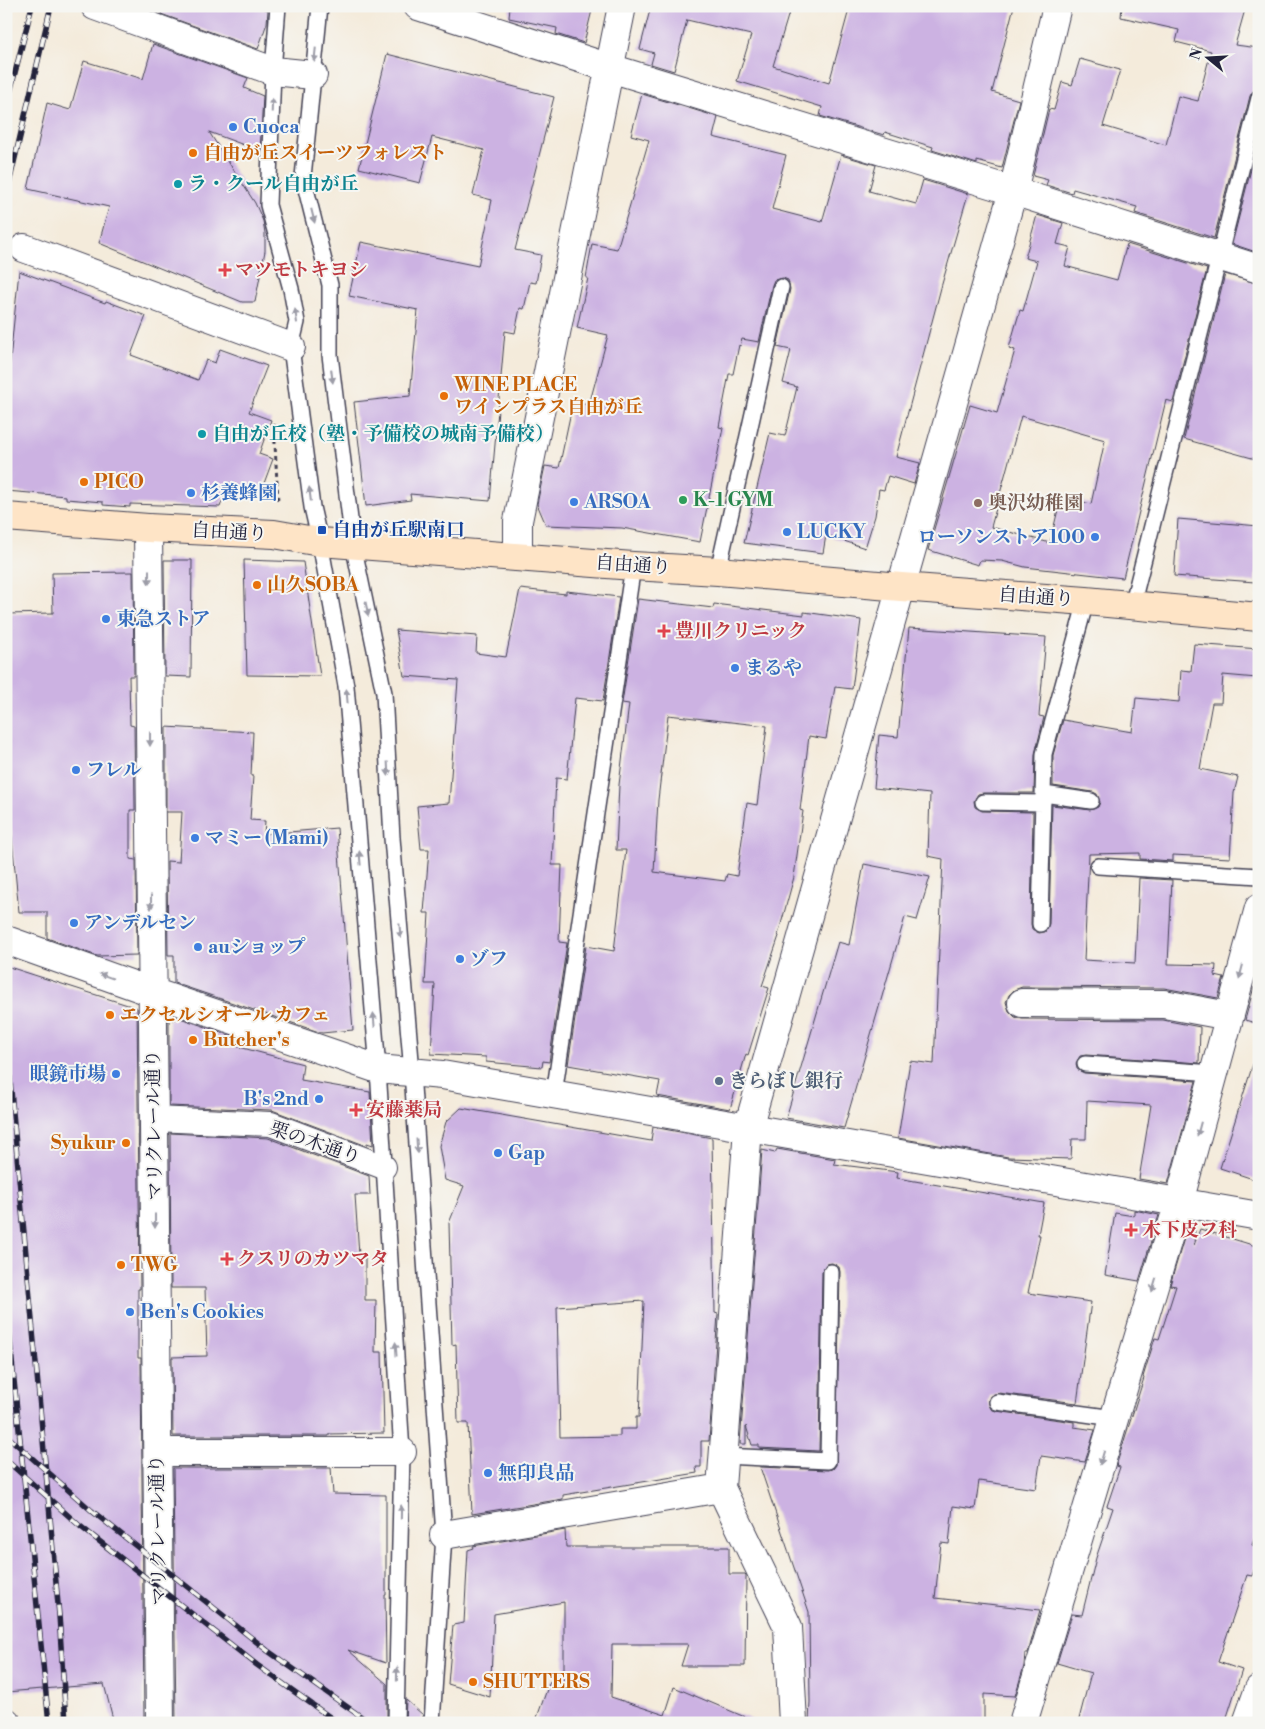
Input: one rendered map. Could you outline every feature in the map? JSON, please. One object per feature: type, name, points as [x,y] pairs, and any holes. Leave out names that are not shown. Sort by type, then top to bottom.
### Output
[{"type":"main road","name":"自由通り","points":[[6,517],[148,528],[274,534],[320,542],[1086,600],[1259,617]]},
{"type":"street","points":[[95,6],[273,71],[313,75]]},
{"type":"street","points":[[418,6],[610,68],[1013,191],[1259,269]]},
{"type":"street","points":[[518,557],[518,521],[622,6]]},
{"type":"street","points":[[793,1723],[788,1627],[721,1488],[748,1128],[1013,191],[1057,6]]},
{"type":"street","points":[[24,248],[291,347]]},
{"type":"street","name":"マリクレール通り","points":[[148,528],[160,1723]]},
{"type":"street","points":[[1023,1723],[1179,1202],[1259,908]]},
{"type":"street","points":[[6,940],[378,1069],[442,1075],[1259,1216]]},
{"type":"street","points":[[1022,1003],[1164,1004],[1230,1016]]},
{"type":"street","name":"栗の木通り","points":[[154,1119],[271,1124],[384,1167]]},
{"type":"street","points":[[158,1452],[402,1452]]},
{"type":"street","points":[[444,1535],[721,1488]]},
{"type":"street","points":[[1247,1723],[1259,1689]]},
{"type":"lane","points":[[278,6],[273,71],[268,205],[298,322],[291,347],[312,507],[346,686],[378,1069],[402,1452],[396,1723]]},
{"type":"lane","points":[[320,6],[304,177],[330,285],[330,355],[353,544],[384,693],[392,838],[412,1072],[444,1535],[432,1723]]},
{"type":"lane","points":[[1132,606],[1218,256],[1255,132],[1259,98]]},
{"type":"lane","points":[[718,571],[781,287]]},
{"type":"lane","points":[[554,1094],[633,566]]},
{"type":"lane","points":[[1040,924],[1044,754],[1086,600]]},
{"type":"lane","points":[[983,802],[1044,799],[1090,801]]},
{"type":"lane","points":[[1098,866],[1259,876]]},
{"type":"lane","points":[[1085,1064],[1214,1073]]},
{"type":"lane","points":[[724,1456],[828,1461],[831,1272]]},
{"type":"lane","points":[[998,1402],[1114,1418]]},
{"type":"building","points":[[163,6],[257,6],[268,10],[267,23],[258,49],[161,14]]},
{"type":"building","points":[[510,6],[593,6],[584,43],[556,34],[557,28],[509,18]]},
{"type":"building","points":[[651,6],[791,6],[773,66],[829,83],[850,6],[1014,6],[992,92],[1019,100],[1002,168],[977,161],[977,164],[932,150],[933,147],[885,132],[884,135],[820,116],[822,107],[737,81],[751,35],[687,20],[674,71],[651,64],[654,53],[640,49]]},
{"type":"building","points":[[1122,6],[1246,6],[1235,45],[1259,48],[1259,89],[1253,91],[1250,96],[1214,238],[1135,213],[1137,207],[1073,189],[1072,193],[1046,185],[1048,180],[1033,176],[1049,109],[1054,110],[1062,82],[1072,85],[1080,59],[1120,70],[1103,126],[1166,145],[1178,96],[1198,101],[1211,51],[1176,42],[1179,30],[1121,17]]},
{"type":"building","name":"ラ・クール自由が丘","points":[[153,44],[248,78],[244,88],[263,96],[260,151],[209,132],[255,203],[263,221],[265,251],[255,302],[242,302],[99,243],[109,207],[28,189],[47,103],[70,110],[84,61],[143,79]]},
{"type":"building","points":[[387,54],[554,97],[515,250],[541,255],[536,283],[530,282],[524,309],[520,308],[515,333],[505,331],[490,501],[410,494],[411,500],[366,506],[354,402],[410,396],[418,310],[349,296],[361,242],[478,266],[492,200],[473,195],[484,150],[432,137],[420,183],[359,168]]},
{"type":"building","points":[[642,94],[718,117],[713,137],[786,155],[772,209],[822,222],[841,155],[876,165],[869,191],[916,204],[923,180],[968,194],[896,457],[920,463],[914,484],[888,476],[884,490],[879,489],[875,516],[865,548],[826,535],[823,553],[744,543],[770,433],[785,436],[797,387],[783,383],[791,350],[777,347],[790,289],[788,280],[783,278],[774,280],[772,285],[759,342],[742,339],[733,374],[729,374],[719,427],[723,428],[700,542],[622,528],[546,525],[537,504],[545,466],[559,468],[573,402],[589,405],[608,335],[577,328],[588,278],[586,278],[592,244],[617,249],[649,140],[631,135]]},
{"type":"building","points":[[1259,138],[1259,253],[1232,244]]},
{"type":"building","points":[[1037,215],[1063,223],[1057,244],[1070,247],[1065,266],[1117,280],[1127,244],[1207,269],[1173,402],[1166,400],[1123,578],[1025,567],[1002,561],[980,560],[978,565],[928,550],[970,405],[997,413],[1015,350],[1009,348],[1020,310],[1023,311],[1037,261],[1025,258]],"holes":[[[1021,416],[1105,440],[1091,504],[1061,497],[1050,543],[991,527]]]},
{"type":"building","points":[[19,271],[146,316],[131,355],[198,380],[206,360],[215,363],[220,349],[267,366],[249,412],[271,420],[259,454],[273,459],[260,494],[229,483],[220,507],[130,504],[130,507],[103,505],[103,502],[66,499],[66,496],[6,491],[6,400]]},
{"type":"building","points":[[1225,274],[1259,284],[1259,460],[1184,439]]},
{"type":"building","points":[[1178,519],[1259,526],[1255,582],[1174,576]]},
{"type":"building","points":[[164,560],[192,560],[191,677],[165,676]]},
{"type":"building","points":[[244,560],[303,562],[320,676],[247,675]]},
{"type":"building","points":[[133,572],[134,676],[129,676],[130,725],[134,726],[135,810],[130,810],[130,859],[136,860],[137,955],[97,956],[47,938],[47,912],[19,912],[6,776],[6,614],[53,613],[52,573]]},
{"type":"building","points":[[520,589],[566,594],[566,591],[619,597],[603,701],[575,698],[567,779],[556,778],[552,865],[562,865],[559,942],[567,943],[549,1062],[543,1061],[542,1067],[486,1062],[486,1057],[431,1054],[435,984],[425,984],[429,913],[424,913],[429,849],[421,849],[417,806],[449,803],[458,680],[404,676],[396,630],[477,636],[476,653],[506,657]]},
{"type":"building","points":[[638,599],[713,608],[714,604],[804,615],[804,612],[861,620],[852,689],[835,687],[826,739],[809,736],[800,810],[803,811],[794,877],[779,936],[762,986],[769,988],[748,1055],[746,1054],[730,1109],[657,1096],[660,1081],[568,1065],[586,946],[614,951],[626,850],[616,850],[619,785],[629,704],[622,703]],"holes":[[[668,715],[767,726],[757,805],[747,803],[737,876],[727,874],[725,881],[654,872],[658,800]]]},
{"type":"building","points":[[909,628],[1046,637],[1039,716],[1044,717],[1035,754],[1034,793],[983,793],[978,794],[974,801],[975,807],[982,811],[1033,812],[1031,924],[1032,929],[1039,933],[1045,932],[1049,924],[1052,805],[1090,810],[1098,807],[1100,802],[1097,794],[1093,792],[1053,786],[1053,755],[1063,720],[1132,732],[1136,698],[1179,702],[1181,670],[1191,671],[1194,644],[1259,649],[1257,678],[1223,675],[1221,703],[1212,703],[1200,769],[1238,777],[1234,793],[1230,858],[1173,855],[1173,861],[1140,859],[1140,853],[1089,854],[1084,960],[1135,963],[1139,878],[1172,880],[1168,964],[1216,965],[1215,976],[1224,978],[1218,998],[1164,988],[1022,987],[1014,990],[1006,1002],[1009,1011],[1015,1017],[1022,1019],[1163,1020],[1200,1027],[1199,1063],[1086,1055],[1080,1056],[1076,1063],[1077,1069],[1084,1073],[1196,1081],[1168,1184],[1139,1179],[1151,1105],[1087,1101],[1086,1139],[1072,1139],[1071,1159],[1008,1157],[898,1138],[910,1061],[934,1064],[943,859],[928,856],[930,794],[874,788],[879,735],[898,737]]},
{"type":"building","points":[[166,727],[253,732],[250,820],[265,821],[264,834],[337,828],[353,1030],[322,1033],[174,983],[174,955],[168,955],[167,861],[179,862],[182,812],[166,812]]},
{"type":"building","points":[[864,864],[930,877],[917,920],[905,917],[844,1128],[786,1118],[838,942],[849,945]]},
{"type":"building","points":[[6,966],[137,1008],[140,1289],[138,1289],[138,1358],[141,1358],[144,1723],[114,1723],[104,1684],[6,1692]]},
{"type":"building","points":[[1254,987],[1259,988],[1259,1024],[1245,1020]]},
{"type":"building","points":[[174,1016],[247,1041],[224,1043],[303,1064],[301,1080],[370,1092],[373,1145],[367,1143],[367,1146],[272,1110],[169,1106],[169,1019],[174,1020]]},
{"type":"building","points":[[1253,1064],[1259,1065],[1259,1181],[1220,1168]]},
{"type":"building","points":[[461,1108],[651,1141],[653,1127],[712,1138],[715,1313],[718,1314],[709,1441],[701,1441],[701,1467],[696,1467],[697,1473],[563,1495],[563,1499],[472,1514],[468,1423],[458,1423],[456,1344],[452,1345],[449,1223],[464,1186],[445,1180],[439,1146],[446,1122]],"holes":[[[644,1301],[639,1417],[636,1417],[636,1429],[620,1429],[620,1436],[560,1437],[557,1307]]]},
{"type":"building","points":[[170,1133],[268,1138],[369,1176],[370,1195],[355,1195],[359,1255],[365,1255],[365,1300],[376,1300],[375,1352],[382,1352],[384,1433],[329,1434],[329,1436],[173,1436],[172,1357],[207,1356],[205,1288],[171,1288]]},
{"type":"building","points":[[777,1149],[835,1159],[834,1164],[898,1172],[897,1178],[1044,1203],[1038,1235],[1040,1235],[1028,1293],[1091,1302],[1077,1403],[998,1393],[990,1396],[988,1401],[991,1409],[996,1411],[1074,1422],[1074,1427],[1095,1430],[1085,1462],[1041,1456],[1036,1489],[979,1481],[975,1509],[953,1506],[949,1544],[941,1543],[935,1598],[1040,1610],[1028,1653],[1025,1653],[1024,1666],[1015,1696],[984,1694],[984,1723],[809,1723],[809,1612],[760,1467],[828,1470],[833,1469],[836,1465],[840,1272],[839,1267],[832,1263],[826,1264],[822,1272],[819,1451],[759,1448],[759,1445],[752,1445],[746,1426],[746,1444],[740,1444],[762,1150],[775,1153]]},
{"type":"building","points":[[1134,1210],[1159,1215],[1139,1281],[1105,1275],[1115,1213],[1134,1216]]},
{"type":"building","points":[[1188,1225],[1195,1227],[1194,1245],[1200,1229],[1259,1247],[1259,1525],[1252,1545],[1259,1548],[1259,1555],[1252,1576],[1247,1575],[1218,1662],[1242,1670],[1225,1723],[1078,1723],[1091,1673],[1057,1663],[1072,1614],[1082,1615],[1096,1558],[1113,1508],[1107,1506],[1120,1467],[1116,1466],[1155,1338],[1159,1339],[1176,1286],[1170,1285]]},
{"type":"building","points":[[173,1468],[331,1468],[333,1494],[386,1495],[386,1663],[348,1650],[387,1684],[387,1723],[176,1723]]},
{"type":"building","points":[[565,1530],[566,1547],[729,1547],[729,1574],[746,1575],[745,1666],[681,1666],[688,1644],[612,1644],[611,1697],[665,1715],[674,1687],[759,1723],[535,1723],[550,1681],[564,1686],[564,1602],[494,1614],[490,1697],[448,1684],[453,1625],[464,1623],[468,1550],[474,1548],[473,1546]]},
{"type":"building","points":[[406,1700],[423,1715],[423,1723],[405,1723]]},
{"type":"railway","points":[[6,108],[32,6]]},
{"type":"railway","points":[[6,196],[51,6]]},
{"type":"railway","points":[[6,1036],[59,1615],[66,1723]]},
{"type":"railway","points":[[6,1302],[49,1723]]},
{"type":"railway","points":[[6,1435],[92,1511],[268,1651],[370,1723]]},
{"type":"railway","points":[[6,1460],[80,1526],[257,1665],[338,1723]]},
{"type":"place","name":"Cuoca","points":[[233,127]]},
{"type":"place","name":"自由が丘スイーツフォレスト","points":[[193,153]]},
{"type":"place","name":"ラ・クール自由が丘","points":[[178,184]]},
{"type":"place","name":"マツモトキヨシ","points":[[225,270]]},
{"type":"place","name":"WINE PLACE ワインプラス自由が丘","points":[[444,396]]},
{"type":"place","name":"自由が丘校（塾・予備校の城南予備校）","points":[[202,434]]},
{"type":"place","name":"PICO","points":[[84,482]]},
{"type":"place","name":"杉養蜂園","points":[[191,493]]},
{"type":"place","name":"K-1 GYM","points":[[683,500]]},
{"type":"place","name":"ARSOA","points":[[574,502]]},
{"type":"place","name":"奥沢幼稚園","points":[[978,503]]},
{"type":"place","name":"自由が丘駅南口","points":[[322,530]]},
{"type":"place","name":"LUCKY","points":[[787,532]]},
{"type":"place","name":"ローソンストア100","points":[[1095,537]]},
{"type":"place","name":"山久SOBA","points":[[257,585]]},
{"type":"place","name":"東急ストア","points":[[106,619]]},
{"type":"place","name":"豊川クリニック","points":[[664,631]]},
{"type":"place","name":"まるや","points":[[735,668]]},
{"type":"place","name":"フレル","points":[[76,770]]},
{"type":"place","name":"マミー (Mami)","points":[[195,838]]},
{"type":"place","name":"アンデルセン","points":[[74,923]]},
{"type":"place","name":"auショップ","points":[[198,947]]},
{"type":"place","name":"ゾフ","points":[[460,959]]},
{"type":"place","name":"エクセルシオール カフェ","points":[[110,1015]]},
{"type":"place","name":"Butcher's","points":[[193,1040]]},
{"type":"place","name":"眼鏡市場","points":[[116,1074]]},
{"type":"place","name":"きらぼし銀行","points":[[719,1081]]},
{"type":"place","name":"B's 2nd","points":[[319,1099]]},
{"type":"place","name":"安藤薬局","points":[[356,1110]]},
{"type":"place","name":"Syukur","points":[[126,1143]]},
{"type":"place","name":"Gap","points":[[498,1153]]},
{"type":"place","name":"木下皮フ科","points":[[1131,1230]]},
{"type":"place","name":"クスリのカツマタ","points":[[227,1259]]},
{"type":"place","name":"TWG","points":[[121,1265]]},
{"type":"place","name":"Ben's Cookies","points":[[130,1312]]},
{"type":"place","name":"無印良品","points":[[488,1473]]},
{"type":"place","name":"SHUTTERS","points":[[473,1682]]}]
